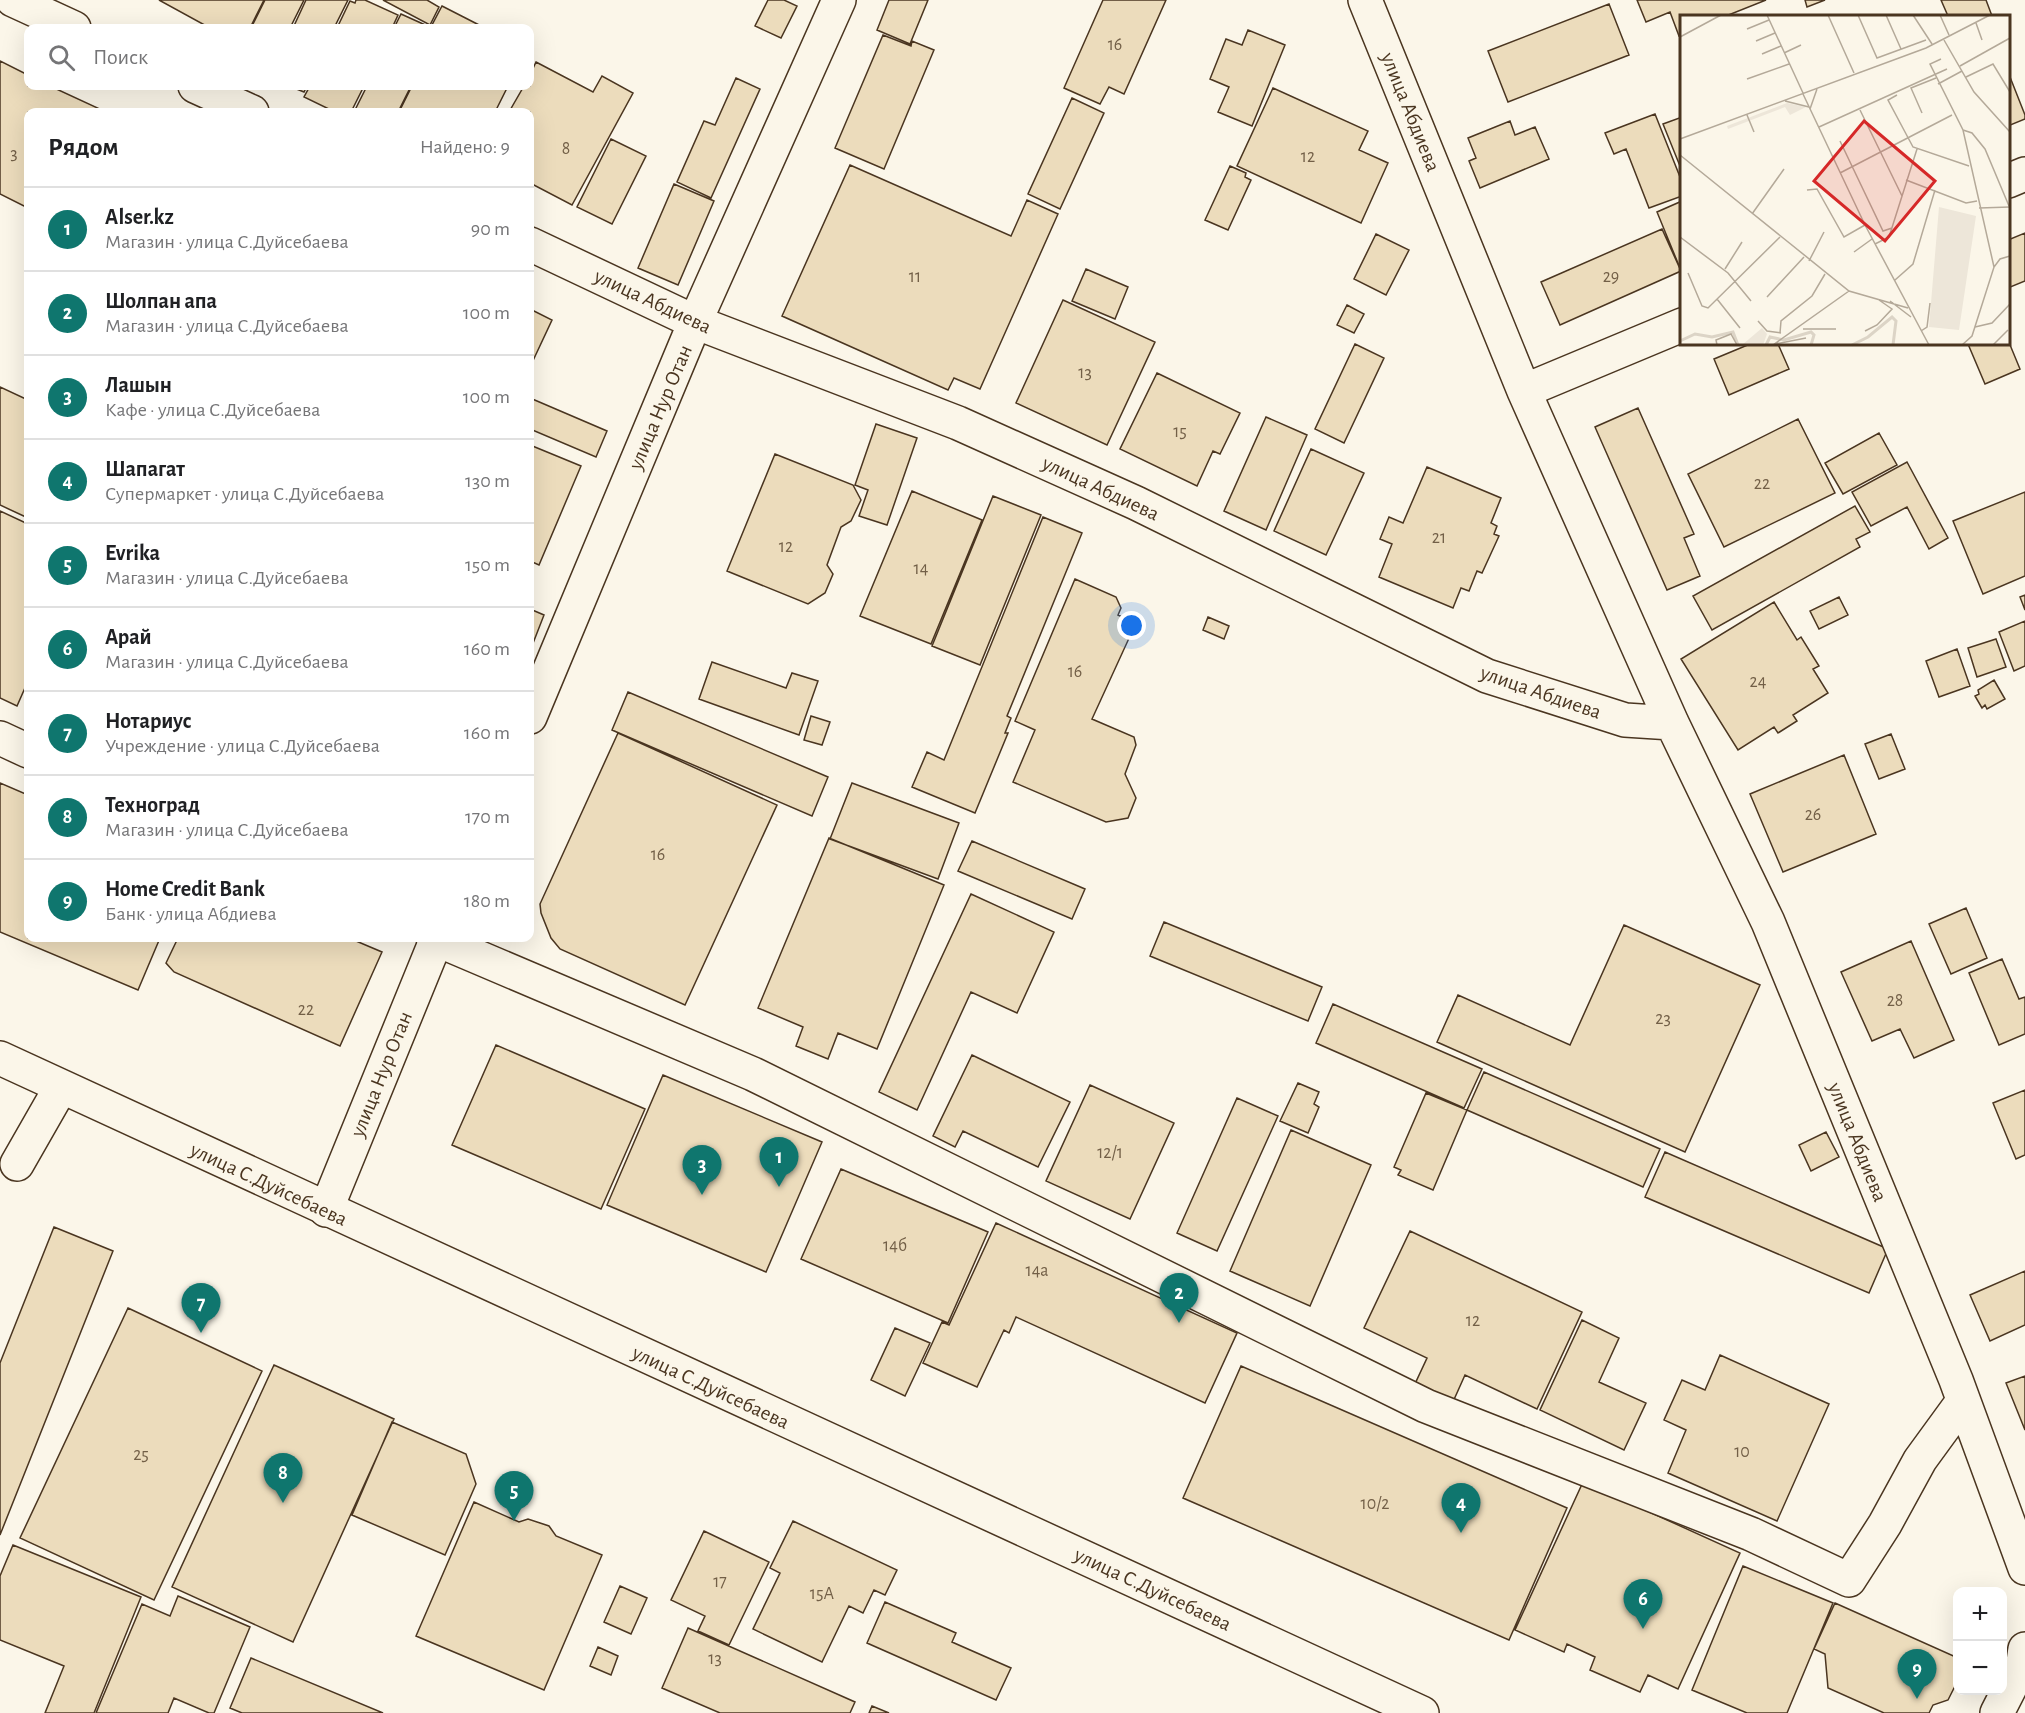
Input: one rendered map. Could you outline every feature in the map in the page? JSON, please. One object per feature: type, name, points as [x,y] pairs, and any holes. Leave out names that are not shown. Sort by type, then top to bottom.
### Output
[{"type":"street","points":[[13,0],[65,24]]},
{"type":"street","name":"улица Нур Отан","points":[[534,707],[695,322],[839,0]]},
{"type":"street","name":"улица Абдиева","points":[[1365,0],[1524,391],[1672,723],[1768,922],[1963,1401],[2025,1568]]},
{"type":"street","points":[[204,90],[243,108]]},
{"type":"street","points":[[2010,180],[2025,174]]},
{"type":"street","name":"улица Абдиева","points":[[534,246],[695,322],[990,437],[1136,503],[1487,676],[1625,720],[1672,723]]},
{"type":"street","points":[[1524,391],[1680,326]]},
{"type":"street","points":[[0,738],[24,749]]},
{"type":"street","name":"улица Нур Отан","points":[[326,1210],[433,942]]},
{"type":"street","points":[[444,942],[753,1074],[1426,1406],[1751,1534],[1849,1580],[1885,1524],[1920,1460],[1963,1401]]},
{"type":"street","name":"улица С.Дуйсебаева","points":[[0,1059],[1422,1713]]},
{"type":"street","points":[[16,1164],[61,1087]]},
{"type":"street","points":[[1997,1713],[2023,1662],[2025,1649]]},
{"type":"building","points":[[159,0],[264,0],[252,24],[203,24]]},
{"type":"building","points":[[265,0],[304,0],[292,24],[253,24]]},
{"type":"building","points":[[306,0],[348,0],[336,24],[295,24]]},
{"type":"building","points":[[356,0],[365,0],[398,15],[394,24],[339,24],[350,1],[355,3]]},
{"type":"building","points":[[383,0],[427,0],[439,7],[430,24]]},
{"type":"building","points":[[768,0],[784,0],[797,6],[781,38],[755,26]]},
{"type":"building","points":[[889,0],[928,0],[910,44],[877,30]]},
{"type":"building","points":[[1103,0],[1166,0],[1124,94],[1109,87],[1100,104],[1064,88]]},
{"type":"building","points":[[1637,0],[1766,0],[1728,15],[1680,15],[1679,36],[1670,12],[1646,22]]},
{"type":"building","points":[[1805,0],[1825,0],[1807,7]]},
{"type":"building","points":[[1941,0],[1986,0],[1992,15],[1948,15]]},
{"type":"building","points":[[1609,4],[1629,55],[1508,102],[1488,51]]},
{"type":"building","points":[[442,6],[477,24],[433,24]]},
{"type":"building","points":[[401,14],[423,24],[396,24]]},
{"type":"building","points":[[1248,30],[1285,45],[1252,126],[1218,112],[1229,87],[1210,79],[1226,39],[1242,45]]},
{"type":"building","points":[[883,35],[911,46],[912,41],[934,50],[884,169],[835,148]]},
{"type":"building","points":[[0,61],[24,73],[24,90],[59,90],[98,108],[24,108],[24,206],[0,194]]},
{"type":"building","points":[[536,62],[593,92],[602,76],[633,93],[572,205],[534,185],[534,108],[511,108],[522,90],[534,90]]},
{"type":"building","points":[[2010,77],[2025,115],[2025,119],[2010,125]]},
{"type":"building","points":[[736,78],[760,89],[711,198],[677,182],[704,121],[715,125]]},
{"type":"building","points":[[1273,88],[1368,131],[1359,150],[1388,163],[1361,223],[1237,166]]},
{"type":"building","points":[[308,90],[362,90],[353,108],[327,108],[304,97]]},
{"type":"building","points":[[365,90],[409,90],[400,108],[356,108]]},
{"type":"building","points":[[410,90],[506,90],[497,108],[401,108]]},
{"type":"building","points":[[1072,98],[1104,113],[1060,209],[1028,194]]},
{"type":"building","points":[[1655,114],[1680,177],[1680,197],[1649,208],[1626,149],[1614,154],[1605,133]]},
{"type":"building","points":[[1680,118],[1680,166],[1663,124]]},
{"type":"building","points":[[1510,121],[1515,135],[1535,127],[1549,159],[1480,188],[1469,161],[1476,158],[1468,138]]},
{"type":"building","points":[[611,139],[646,156],[612,224],[577,207]]},
{"type":"building","points":[[850,165],[1011,236],[1027,200],[1058,214],[980,389],[954,378],[948,390],[782,316]]},
{"type":"building","points":[[1230,166],[1246,173],[1245,177],[1251,180],[1228,230],[1205,220]]},
{"type":"building","points":[[674,184],[714,201],[678,285],[638,268]]},
{"type":"building","points":[[1680,202],[1680,268],[1657,212]]},
{"type":"building","points":[[1662,229],[1680,269],[1680,271],[1560,325],[1541,282]]},
{"type":"building","points":[[2025,233],[2025,281],[2010,287],[2010,239]]},
{"type":"building","points":[[1376,234],[1409,250],[1386,295],[1354,279]]},
{"type":"building","points":[[1086,269],[1128,287],[1115,319],[1072,301]]},
{"type":"building","points":[[1063,300],[1155,342],[1107,445],[1016,403]]},
{"type":"building","points":[[1347,305],[1364,314],[1354,333],[1337,325]]},
{"type":"building","points":[[534,311],[552,320],[534,358]]},
{"type":"building","points":[[1355,344],[1384,358],[1344,443],[1315,429]]},
{"type":"building","points":[[1748,345],[1778,345],[1789,369],[1729,395],[1714,359]]},
{"type":"building","points":[[1968,345],[2010,345],[2020,369],[1985,384]]},
{"type":"building","points":[[1157,373],[1240,413],[1220,454],[1213,451],[1197,486],[1120,449]]},
{"type":"building","points":[[0,387],[24,398],[24,516],[0,505]]},
{"type":"building","points":[[534,400],[607,431],[596,457],[534,431]]},
{"type":"building","points":[[1638,408],[1694,534],[1684,538],[1700,576],[1667,590],[1595,427]]},
{"type":"building","points":[[1266,417],[1307,435],[1266,530],[1224,511]]},
{"type":"building","points":[[1798,419],[1835,493],[1724,547],[1688,474]]},
{"type":"building","points":[[876,424],[917,438],[887,525],[859,516],[868,490],[855,485]]},
{"type":"building","points":[[1879,433],[1897,465],[1843,494],[1825,463]]},
{"type":"building","points":[[534,447],[581,466],[539,565],[534,563]]},
{"type":"building","points":[[1311,449],[1364,473],[1326,555],[1274,531]]},
{"type":"building","points":[[775,454],[853,485],[861,500],[851,521],[841,527],[827,565],[833,574],[825,593],[808,604],[727,571]]},
{"type":"building","points":[[1907,462],[1948,538],[1929,549],[1907,507],[1871,526],[1852,492]]},
{"type":"building","points":[[1427,467],[1501,498],[1491,523],[1497,526],[1494,534],[1499,536],[1482,573],[1477,571],[1469,591],[1461,588],[1453,608],[1379,577],[1392,544],[1380,539],[1389,517],[1403,523]]},
{"type":"building","points":[[912,491],[982,520],[931,644],[860,616]]},
{"type":"building","points":[[2025,492],[2025,576],[1983,594],[1953,521]]},
{"type":"building","points":[[993,496],[1041,515],[980,665],[932,646]]},
{"type":"building","points":[[1855,506],[1870,532],[1856,539],[1860,547],[1712,630],[1693,596]]},
{"type":"building","points":[[0,511],[24,522],[24,690],[17,706],[0,698]]},
{"type":"building","points":[[1043,517],[1082,533],[1007,716],[1011,718],[1005,733],[1008,733],[975,813],[912,787],[927,752],[944,760]]},
{"type":"building","points":[[1075,579],[1116,597],[1121,608],[1118,615],[1136,623],[1092,719],[1134,737],[1136,745],[1125,774],[1136,798],[1128,818],[1106,822],[1013,782],[1035,730],[1015,721]]},
{"type":"building","points":[[2025,595],[2025,610],[2020,597]]},
{"type":"building","points":[[1839,597],[1848,615],[1819,629],[1810,611]]},
{"type":"building","points":[[1774,602],[1797,640],[1801,637],[1819,666],[1813,669],[1828,693],[1793,715],[1797,721],[1778,733],[1774,727],[1738,750],[1681,659]]},
{"type":"building","points":[[534,611],[544,615],[534,641]]},
{"type":"building","points":[[1208,617],[1229,626],[1224,639],[1203,630]]},
{"type":"building","points":[[2025,621],[2025,666],[2014,671],[1999,632]]},
{"type":"building","points":[[1996,639],[2006,667],[1977,677],[1968,648]]},
{"type":"building","points":[[1957,649],[1970,686],[1939,697],[1926,661]]},
{"type":"building","points":[[712,662],[786,688],[792,673],[818,681],[799,735],[699,699]]},
{"type":"building","points":[[1994,680],[2005,699],[1987,709],[1985,705],[1982,708],[1975,696],[1979,694],[1978,690]]},
{"type":"building","points":[[628,692],[828,777],[812,816],[612,730]]},
{"type":"building","points":[[811,716],[830,722],[822,745],[804,740]]},
{"type":"building","points":[[618,733],[777,805],[685,1005],[560,949],[551,938],[541,913],[540,904]]},
{"type":"building","points":[[1891,734],[1905,769],[1879,779],[1865,744]]},
{"type":"building","points":[[1844,755],[1876,834],[1783,872],[1750,794]]},
{"type":"building","points":[[0,783],[24,793],[24,942],[158,942],[138,990],[0,932]]},
{"type":"building","points":[[852,783],[959,823],[938,879],[830,839]]},
{"type":"building","points":[[829,838],[944,885],[877,1049],[838,1033],[828,1059],[796,1046],[803,1027],[758,1008]]},
{"type":"building","points":[[972,841],[1085,889],[1072,919],[958,871]]},
{"type":"building","points":[[971,894],[1054,932],[1017,1013],[971,992],[917,1110],[879,1092]]},
{"type":"building","points":[[1966,908],[1987,958],[1951,974],[1929,924]]},
{"type":"building","points":[[1164,922],[1322,987],[1308,1021],[1150,956]]},
{"type":"building","points":[[1624,925],[1760,985],[1685,1152],[1437,1042],[1458,995],[1570,1045]]},
{"type":"building","points":[[1911,941],[1954,1040],[1914,1058],[1900,1029],[1872,1041],[1841,972]]},
{"type":"building","points":[[176,942],[358,942],[382,952],[340,1046],[174,972],[166,963]]},
{"type":"building","points":[[2002,959],[2019,999],[2025,997],[2025,1034],[1999,1045],[1969,973]]},
{"type":"building","points":[[1333,1004],[1482,1069],[1464,1108],[1316,1043]]},
{"type":"building","points":[[496,1045],[645,1109],[601,1209],[452,1145]]},
{"type":"building","points":[[972,1055],[1070,1102],[1038,1167],[963,1131],[955,1147],[933,1136]]},
{"type":"building","points":[[1484,1072],[1660,1149],[1643,1187],[1467,1110]]},
{"type":"building","points":[[663,1075],[822,1142],[766,1272],[607,1205]]},
{"type":"building","points":[[1298,1083],[1319,1092],[1314,1104],[1319,1107],[1308,1133],[1280,1121]]},
{"type":"building","points":[[1090,1085],[1174,1123],[1130,1219],[1046,1181]]},
{"type":"building","points":[[2025,1090],[2025,1155],[2016,1159],[1993,1103]]},
{"type":"building","points":[[1426,1093],[1467,1110],[1433,1190],[1398,1175],[1401,1170],[1394,1167]]},
{"type":"building","points":[[1237,1098],[1278,1116],[1217,1251],[1177,1233]]},
{"type":"building","points":[[1291,1130],[1371,1165],[1310,1306],[1230,1271]]},
{"type":"building","points":[[1826,1132],[1839,1157],[1811,1171],[1799,1145]]},
{"type":"building","points":[[1665,1152],[1888,1249],[1869,1293],[1645,1197]]},
{"type":"building","points":[[841,1169],[988,1232],[948,1323],[801,1259]]},
{"type":"building","points":[[996,1223],[1237,1333],[1205,1403],[1016,1317],[1009,1333],[1004,1330],[977,1387],[923,1363],[942,1322],[949,1325]]},
{"type":"building","points":[[54,1227],[113,1251],[0,1535],[0,1363]]},
{"type":"building","points":[[1410,1231],[1582,1312],[1537,1409],[1465,1375],[1452,1404],[1414,1386],[1427,1358],[1364,1328]]},
{"type":"building","points":[[2025,1271],[2025,1325],[1990,1341],[1970,1295]]},
{"type":"building","points":[[128,1308],[262,1371],[154,1600],[20,1538]]},
{"type":"building","points":[[1582,1320],[1619,1338],[1599,1382],[1646,1403],[1624,1450],[1540,1410]]},
{"type":"building","points":[[895,1328],[930,1343],[905,1396],[871,1380]]},
{"type":"building","points":[[1720,1355],[1829,1404],[1777,1521],[1668,1473],[1686,1430],[1664,1420],[1682,1380],[1705,1390]]},
{"type":"building","points":[[274,1365],[394,1419],[293,1642],[172,1587]]},
{"type":"building","points":[[1241,1366],[1567,1508],[1509,1640],[1183,1498]]},
{"type":"building","points":[[2025,1376],[2025,1430],[2006,1383]]},
{"type":"building","points":[[392,1422],[466,1454],[476,1484],[445,1555],[352,1515]]},
{"type":"building","points":[[1583,1482],[1740,1553],[1678,1689],[1648,1675],[1640,1692],[1590,1670],[1595,1657],[1567,1644],[1564,1652],[1515,1630]]},
{"type":"building","points":[[474,1502],[519,1522],[528,1519],[549,1526],[556,1536],[602,1555],[544,1690],[416,1636]]},
{"type":"building","points":[[793,1521],[897,1570],[885,1595],[874,1590],[863,1613],[849,1606],[822,1662],[753,1629],[780,1573],[770,1568]]},
{"type":"building","points":[[704,1531],[769,1562],[729,1645],[698,1631],[705,1616],[671,1600]]},
{"type":"building","points":[[13,1545],[141,1597],[94,1713],[45,1713],[64,1666],[0,1640],[0,1576]]},
{"type":"building","points":[[1743,1566],[1833,1603],[1787,1713],[1747,1713],[1692,1690]]},
{"type":"building","points":[[620,1586],[647,1598],[631,1634],[604,1622]]},
{"type":"building","points":[[178,1596],[250,1627],[214,1713],[174,1698],[168,1713],[96,1713],[142,1604],[170,1616]]},
{"type":"building","points":[[885,1602],[956,1633],[952,1642],[1011,1668],[996,1700],[867,1643]]},
{"type":"building","points":[[1835,1603],[1953,1656],[1953,1690],[1948,1700],[1933,1705],[1929,1713],[1884,1713],[1828,1688],[1825,1654],[1814,1649]]},
{"type":"building","points":[[688,1628],[855,1702],[850,1713],[720,1713],[662,1688]]},
{"type":"building","points":[[598,1647],[618,1656],[611,1675],[590,1666]]},
{"type":"building","points":[[251,1658],[383,1713],[242,1713],[230,1708]]},
{"type":"building","points":[[872,1706],[889,1713],[869,1713]]},
{"type":"place","name":"Alser.kz","points":[[779,1187]]},
{"type":"place","name":"Лашын","points":[[702,1195]]},
{"type":"place","name":"Шолпан апа","points":[[1179,1323]]},
{"type":"place","name":"Нотариус","points":[[201,1333]]},
{"type":"place","name":"Техноград","points":[[283,1503]]},
{"type":"place","name":"Evrika","points":[[514,1521]]},
{"type":"place","name":"Шапагат","points":[[1461,1533]]},
{"type":"place","name":"Арай","points":[[1643,1629]]},
{"type":"place","name":"Home Credit Bank","points":[[1917,1699]]}]
